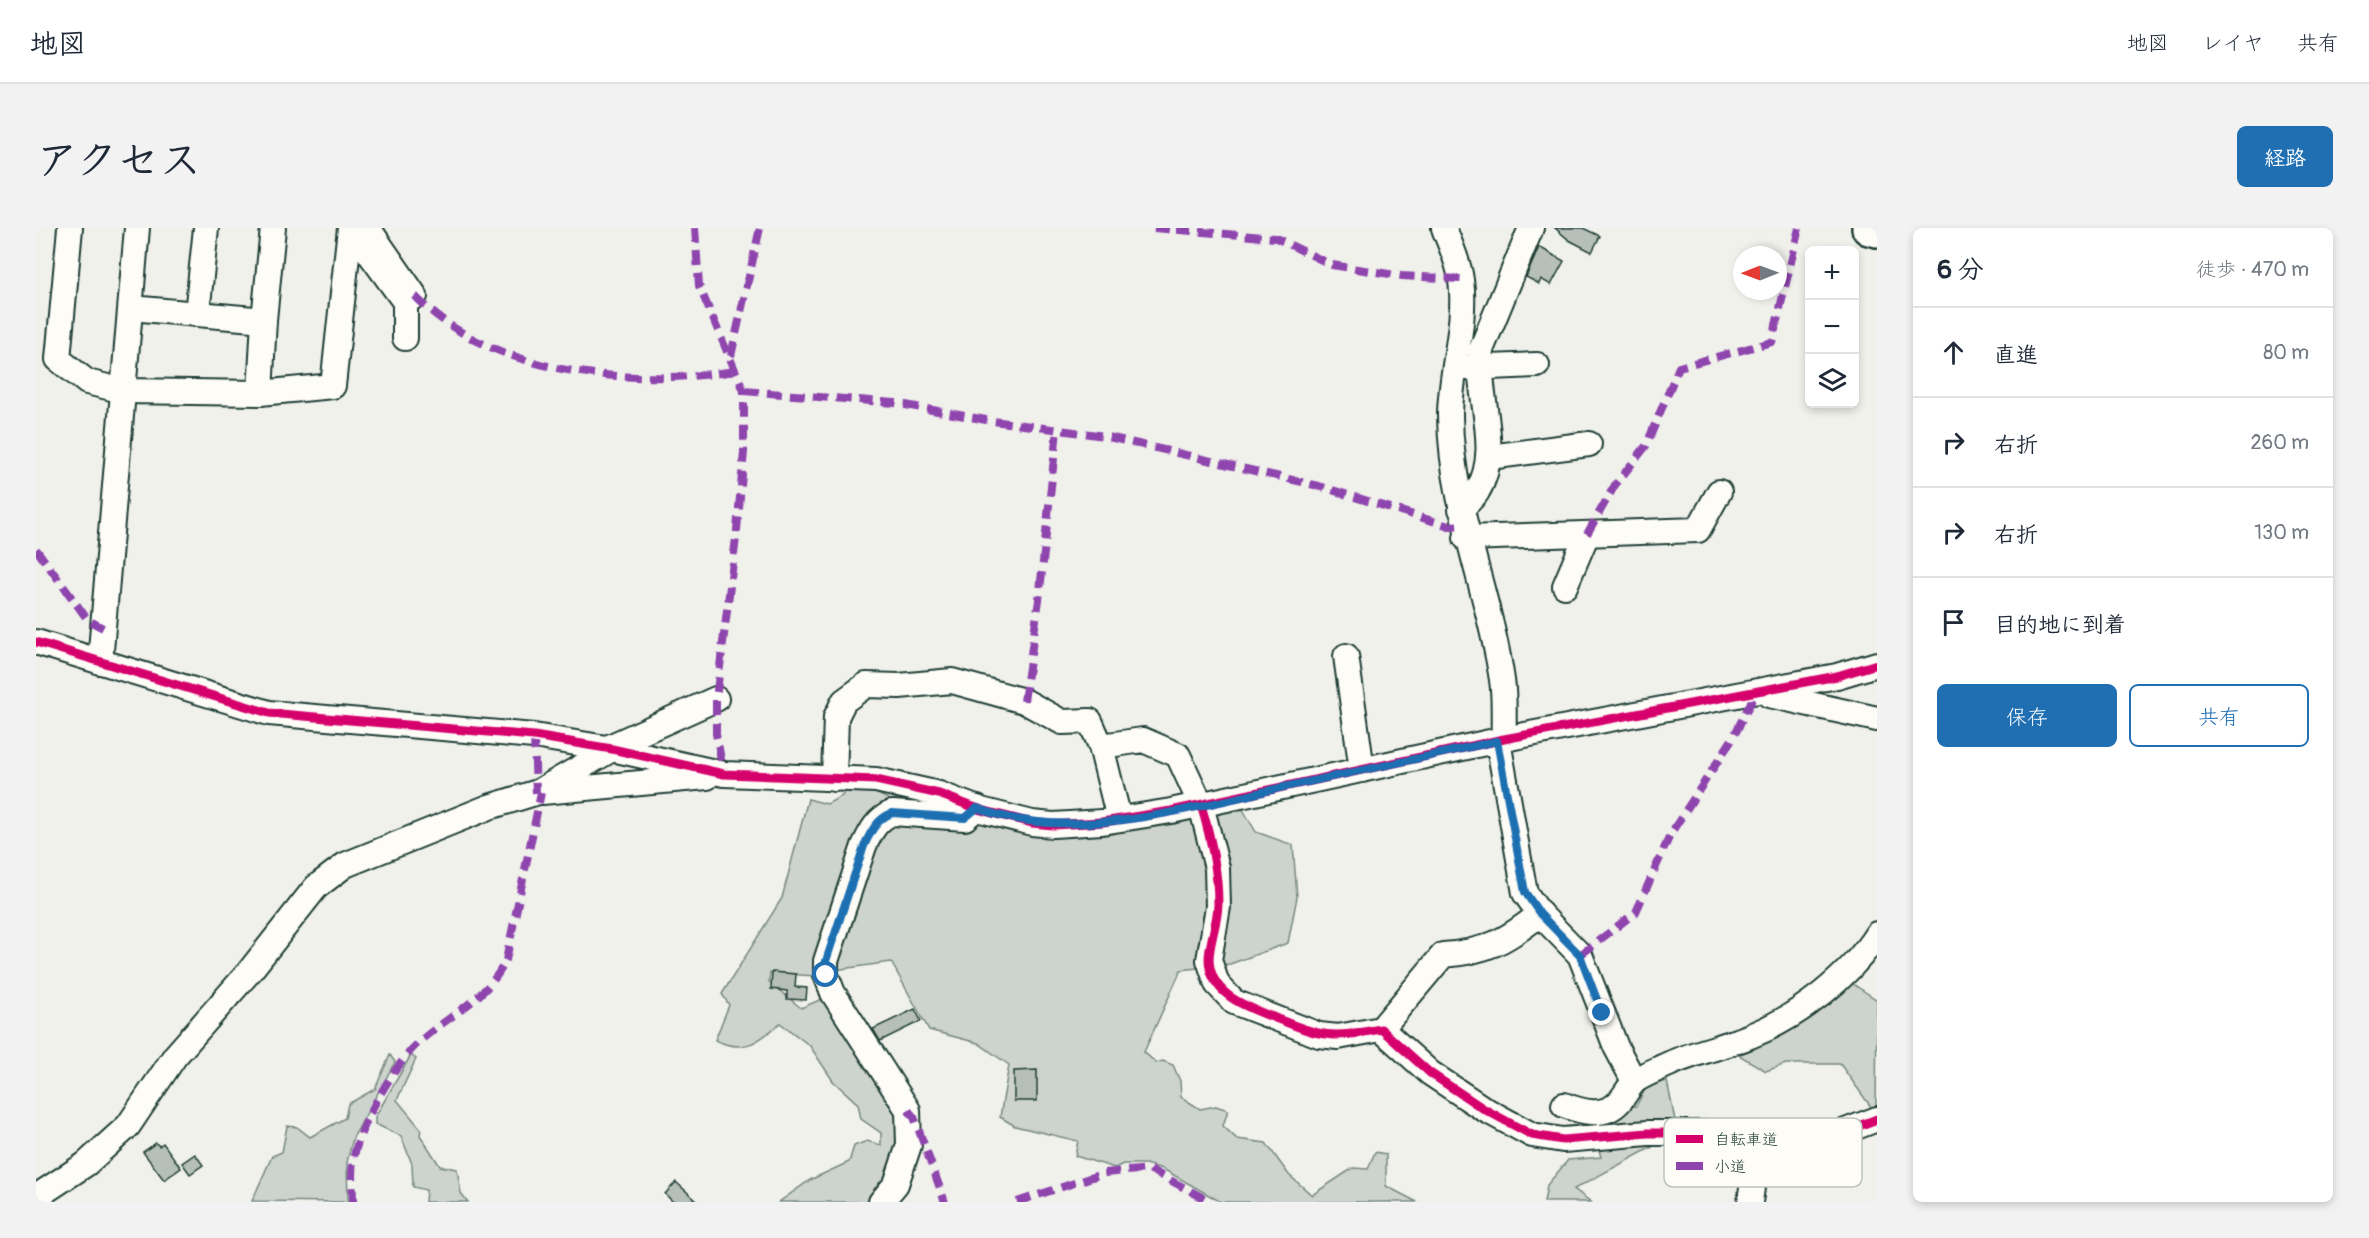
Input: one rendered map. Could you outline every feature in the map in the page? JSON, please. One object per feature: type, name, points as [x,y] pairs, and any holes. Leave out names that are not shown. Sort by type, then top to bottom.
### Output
[{"type":"highway","points":[[1869,228],[1877,230]]},
{"type":"street","points":[[70,228],[58,359],[87,382],[124,391],[260,393],[333,386],[350,228],[370,239],[410,299],[405,338]]},
{"type":"street","points":[[100,662],[137,228]]},
{"type":"street","points":[[197,314],[206,228]]},
{"type":"street","points":[[260,393],[273,228]]},
{"type":"street","points":[[1444,228],[1461,279],[1462,300],[1450,428],[1466,538],[1498,656],[1502,683],[1500,740],[1525,892],[1540,914],[1580,955],[1616,1047],[1634,1081]]},
{"type":"street","points":[[1461,509],[1477,492],[1489,457],[1479,367],[1481,350],[1531,228]]},
{"type":"street","points":[[131,308],[264,320]]},
{"type":"street","points":[[1454,369],[1537,365]]},
{"type":"street","points":[[1489,457],[1589,444]]},
{"type":"street","points":[[1466,538],[1698,530],[1719,492]]},
{"type":"street","points":[[1565,586],[1587,534]]},
{"type":"street","points":[[36,642],[269,713],[534,736],[610,749],[724,774],[906,785],[1032,823],[1053,825],[1119,819],[1201,805],[1500,740],[1837,676],[1877,664]]},
{"type":"street","points":[[1346,656],[1362,770]]},
{"type":"street","points":[[834,779],[836,717],[844,701],[866,685],[899,686],[952,681],[1024,701],[1062,722],[1090,722],[1101,746],[1119,819]]},
{"type":"street","points":[[1752,693],[1792,698],[1877,719]]},
{"type":"street","points":[[536,793],[610,749],[716,699]]},
{"type":"street","points":[[1101,746],[1143,740],[1178,755],[1201,805],[1217,868],[1218,907],[1209,960],[1217,984],[1234,1002],[1318,1035],[1338,1037],[1381,1029],[1443,955],[1482,950],[1510,938],[1540,914]]},
{"type":"street","points":[[36,1197],[86,1164],[128,1126],[175,1056],[249,972],[316,887],[331,873],[345,865],[489,807],[536,793],[615,788],[724,774]]},
{"type":"street","points":[[881,1202],[896,1184],[909,1145],[908,1110],[834,993],[826,975],[826,961],[864,846],[873,828],[884,817],[892,813],[965,818],[977,808]]},
{"type":"street","points":[[1564,1106],[1582,1112],[1600,1113],[1612,1109],[1634,1081],[1671,1063],[1753,1035],[1790,1015],[1836,980],[1877,934]]},
{"type":"street","points":[[1381,1029],[1431,1073],[1484,1109],[1532,1136],[1563,1140],[1664,1133]]},
{"type":"street","points":[[1862,1125],[1877,1119]]},
{"type":"street","points":[[1750,1202],[1752,1187]]},
{"type":"shaded area","points":[[849,785],[869,790],[903,806],[932,809],[1039,835],[1076,836],[1241,806],[1256,832],[1293,845],[1297,897],[1288,943],[1230,964],[1181,970],[1144,1052],[1156,1063],[1163,1061],[1173,1065],[1180,1081],[1181,1097],[1200,1109],[1216,1106],[1228,1110],[1223,1126],[1237,1139],[1266,1143],[1289,1175],[1312,1195],[1353,1168],[1368,1169],[1375,1152],[1386,1154],[1386,1186],[1417,1202],[1221,1202],[1163,1169],[1145,1164],[1123,1164],[1115,1168],[1075,1156],[1078,1141],[1015,1126],[1000,1117],[1009,1065],[978,1043],[929,1030],[891,962],[834,970],[816,976],[770,973],[769,982],[801,1008],[829,996],[894,1097],[906,1147],[872,1202],[779,1202],[810,1180],[849,1162],[854,1146],[867,1141],[881,1145],[881,1133],[861,1119],[858,1104],[833,1081],[810,1046],[780,1023],[765,1036],[743,1046],[734,1046],[715,1040],[729,1005],[722,994],[782,898],[808,799],[827,804],[842,796]]},
{"type":"shaded area","points":[[1850,982],[1877,1000],[1876,1114],[1840,1064],[1786,1064],[1766,1071],[1737,1054],[1742,1044]]},
{"type":"shaded area","points":[[390,1055],[395,1062],[353,1138],[347,1162],[348,1202],[252,1201],[272,1156],[282,1152],[287,1126],[297,1127],[310,1137],[345,1118],[348,1104],[375,1089]]},
{"type":"shaded area","points":[[411,1055],[416,1059],[397,1100],[421,1129],[420,1135],[440,1166],[457,1169],[461,1193],[468,1202],[425,1202],[426,1190],[413,1187],[412,1164],[401,1136],[375,1124],[375,1117]]},
{"type":"shaded area","points":[[1667,1081],[1675,1118],[1664,1118],[1664,1141],[1574,1189],[1591,1202],[1544,1202],[1547,1185],[1568,1160],[1601,1157],[1595,1135],[1595,1117],[1611,1109],[1636,1106],[1647,1086]]},
{"type":"building","points":[[1555,228],[1583,228],[1600,236],[1592,252],[1569,240]]},
{"type":"building","points":[[1539,247],[1564,261],[1551,285],[1541,279],[1539,284],[1526,277]]},
{"type":"building","points":[[772,972],[796,974],[795,987],[807,988],[806,1000],[787,999],[787,991],[771,989]]},
{"type":"building","points":[[915,1009],[921,1021],[880,1041],[873,1029]]},
{"type":"building","points":[[1037,1070],[1037,1101],[1014,1101],[1014,1071]]},
{"type":"building","points":[[156,1143],[159,1146],[163,1143],[181,1168],[164,1180],[143,1152]]},
{"type":"building","points":[[195,1154],[203,1165],[190,1174],[182,1163]]},
{"type":"building","points":[[676,1182],[698,1202],[673,1202],[665,1194]]},
{"type":"marked path","points":[[695,228],[699,286],[744,391],[744,452],[737,530],[716,699],[716,734],[724,774]]},
{"type":"marked path","points":[[731,356],[760,228]]},
{"type":"marked path","points":[[1154,228],[1276,238],[1332,265],[1402,276],[1461,279]]},
{"type":"marked path","points":[[1587,534],[1615,485],[1646,446],[1679,367],[1772,342],[1799,228]]},
{"type":"marked path","points":[[415,296],[447,323],[483,344],[523,359],[565,370],[652,377],[695,376],[735,371]]},
{"type":"marked path","points":[[744,391],[895,403],[986,420],[1104,436],[1319,486],[1449,526],[1464,525]]},
{"type":"marked path","points":[[1024,701],[1039,600],[1057,430]]},
{"type":"marked path","points":[[36,549],[88,620],[103,628]]},
{"type":"marked path","points":[[1580,955],[1636,912],[1671,833],[1733,738],[1751,702],[1752,693]]},
{"type":"marked path","points":[[534,736],[536,793]]},
{"type":"marked path","points":[[353,1202],[352,1166],[357,1146],[362,1130],[389,1080],[420,1041],[468,1005],[489,985],[506,960],[541,793]]},
{"type":"marked path","points":[[908,1110],[914,1117],[945,1202]]},
{"type":"marked path","points":[[1017,1202],[1104,1173],[1149,1169],[1211,1202]]},
{"type":"cycle path","points":[[36,642],[269,713],[534,736],[612,749],[724,774],[876,780],[939,794],[981,810],[1032,823],[1053,825],[1102,822],[1171,811],[1504,739],[1837,676],[1877,664]]},
{"type":"cycle path","points":[[1201,805],[1208,829],[1218,890],[1218,910],[1209,958],[1211,971],[1215,981],[1232,998],[1253,1009],[1316,1032],[1338,1035],[1381,1029],[1430,1073],[1484,1109],[1532,1135],[1563,1140],[1664,1133]]},
{"type":"cycle path","points":[[1862,1125],[1877,1119]]},
{"type":"route","points":[[826,975],[826,961],[864,846],[873,828],[884,817],[892,813],[965,818],[977,808],[1032,823],[1053,825],[1102,822],[1171,811],[1497,741],[1525,892],[1540,914],[1580,955],[1602,1013]]}]
